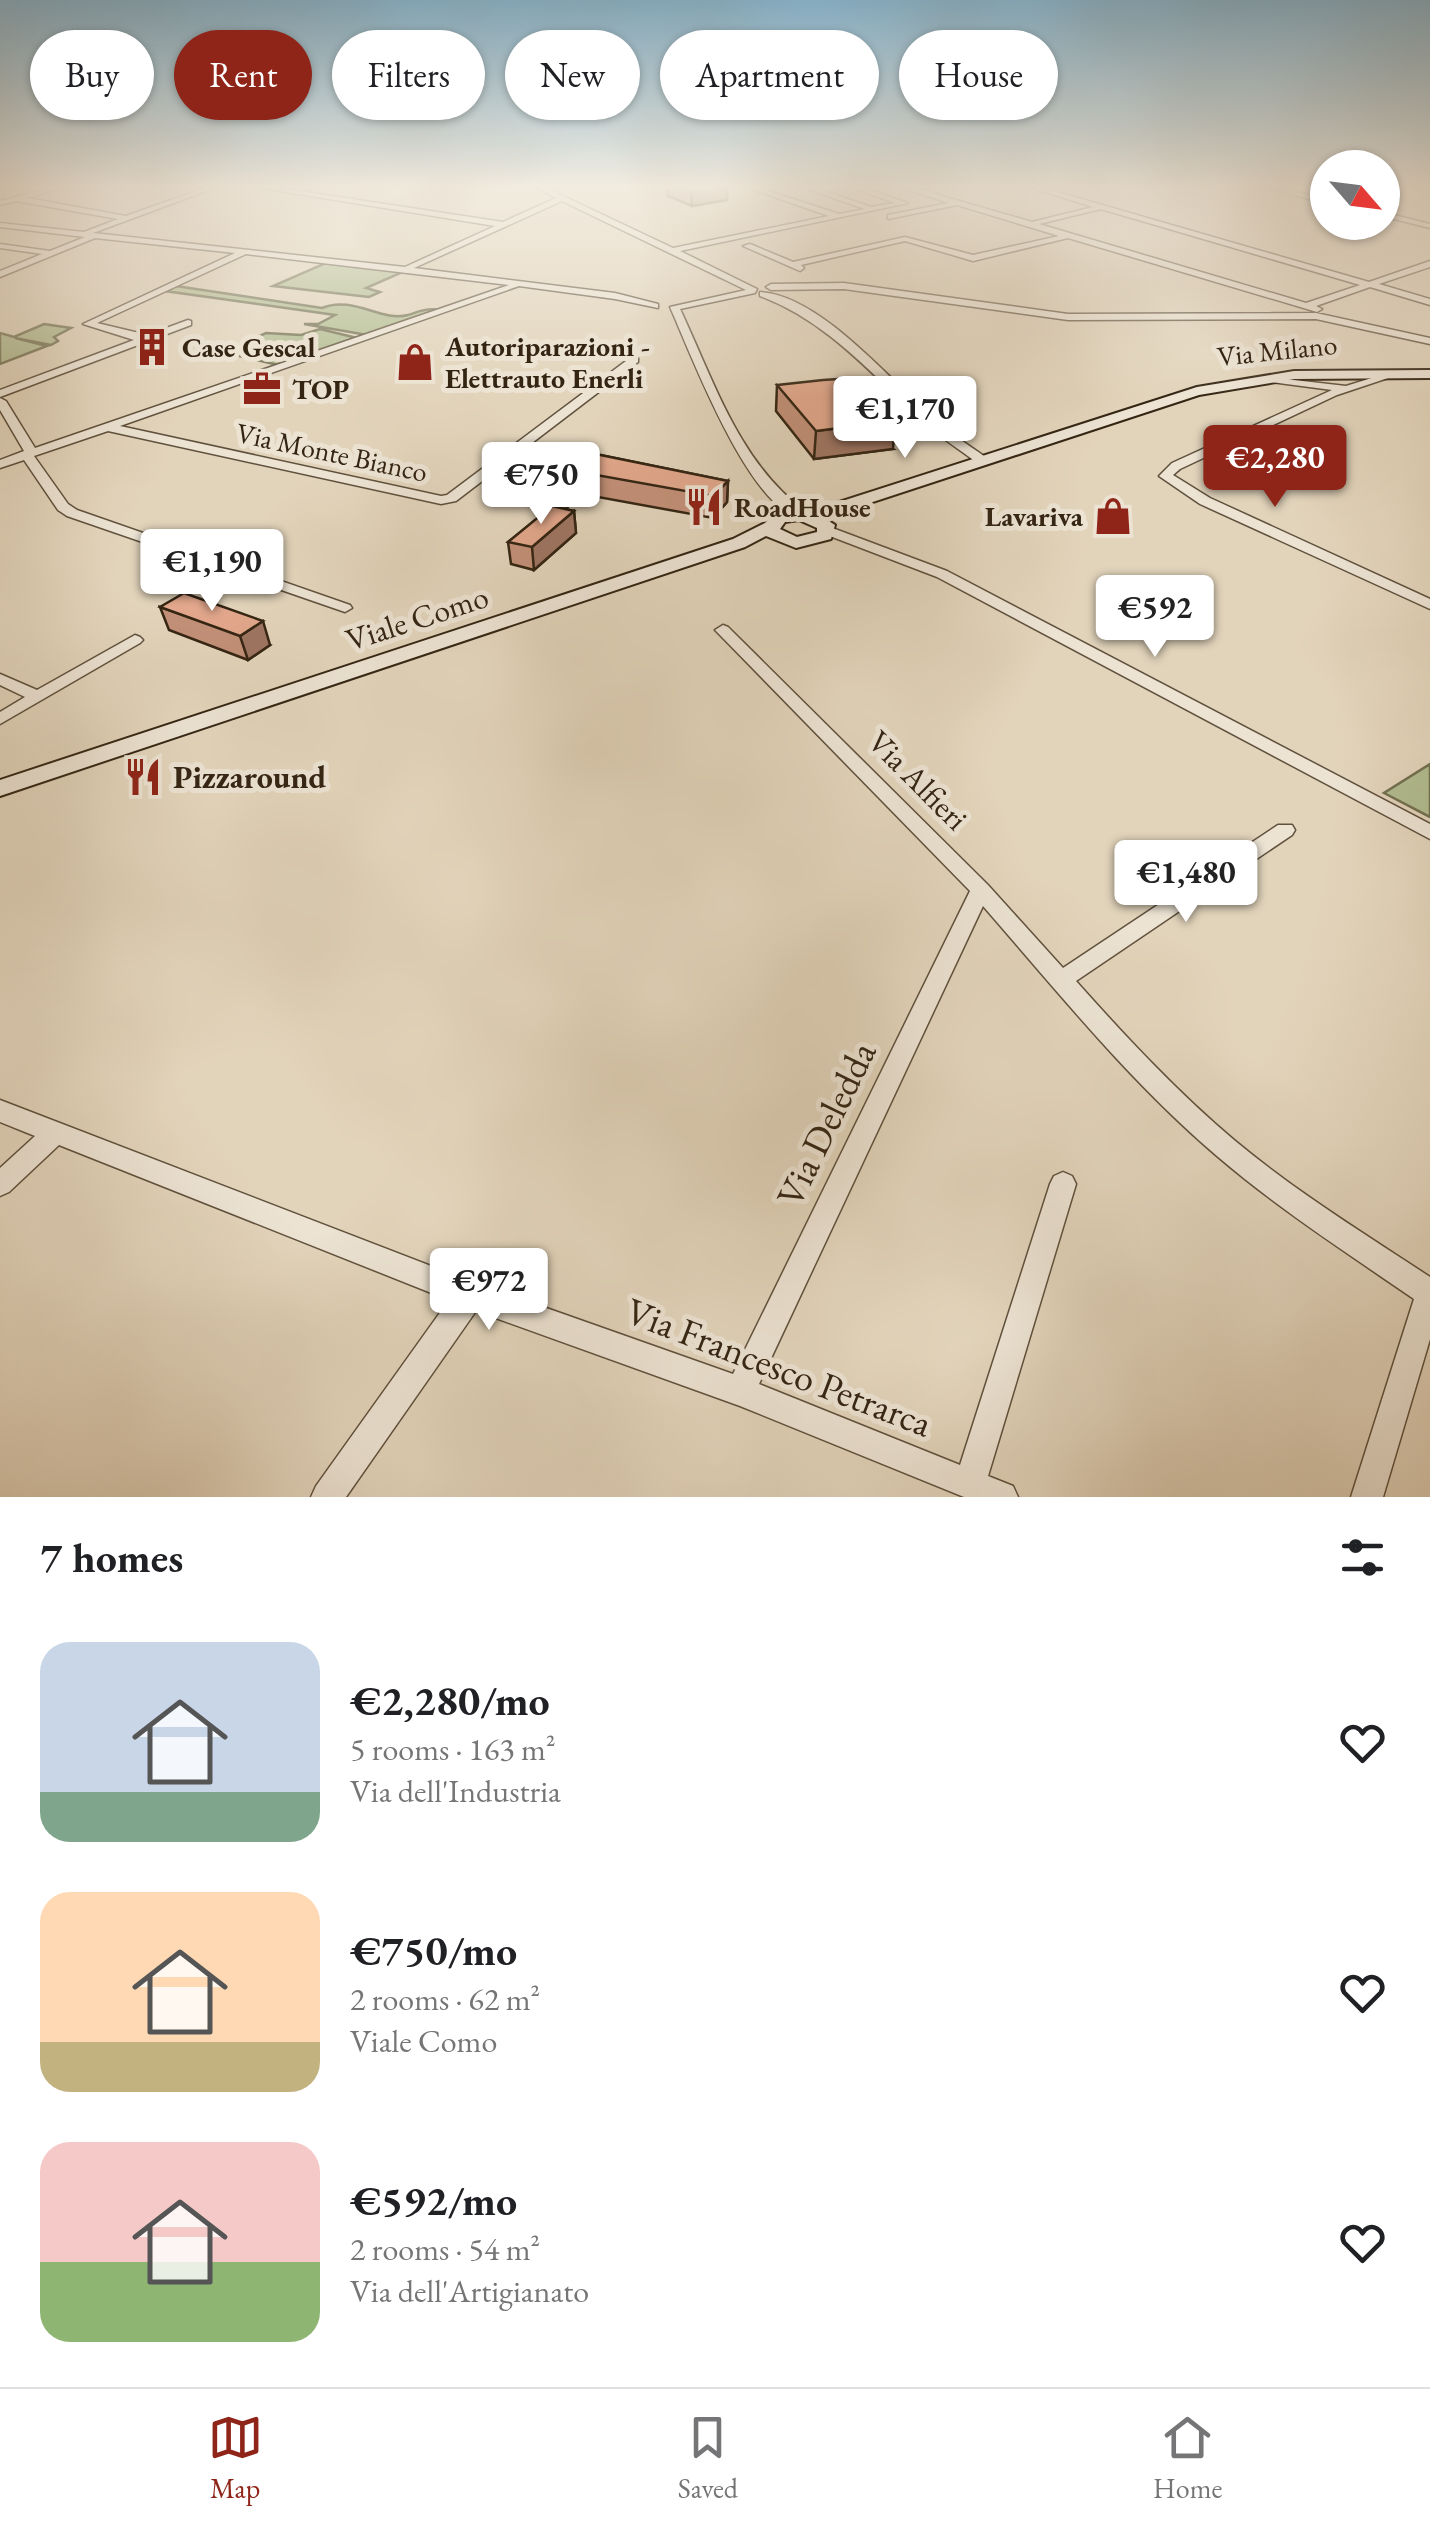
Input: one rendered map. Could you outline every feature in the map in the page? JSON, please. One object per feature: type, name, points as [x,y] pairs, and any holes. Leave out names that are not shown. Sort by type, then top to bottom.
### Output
[{"type":"main road","name":"Via Milano","points":[[740,543],[772,524],[844,507],[1226,380],[1430,373]]},
{"type":"main road","name":"Via Milano","points":[[1133,409],[1266,379],[1430,373]]},
{"type":"main road","points":[[740,543],[821,536],[844,507]]},
{"type":"main road","points":[[806,516],[821,536]]},
{"type":"main road","points":[[772,524],[772,532],[786,541]]},
{"type":"main road","name":"Viale Como","points":[[0,788],[740,543]]},
{"type":"street","points":[[0,274],[43,257]]},
{"type":"street","points":[[140,341],[136,334],[88,324],[233,257]]},
{"type":"street","points":[[297,257],[666,305],[824,285],[1062,317],[1310,310],[1368,285],[1428,266]]},
{"type":"street","points":[[410,270],[437,257]]},
{"type":"street","points":[[689,257],[766,292],[840,335],[927,419],[980,459]]},
{"type":"street","points":[[773,257],[824,285]]},
{"type":"street","points":[[792,265],[829,257]]},
{"type":"street","points":[[1141,257],[1310,310],[1430,342]]},
{"type":"street","points":[[1272,257],[1430,302]]},
{"type":"street","points":[[0,464],[520,285]]},
{"type":"street","points":[[666,305],[684,324],[741,445],[776,496],[806,516]]},
{"type":"street","points":[[26,454],[3,395],[188,323]]},
{"type":"street","name":"Via Monte Bianco","points":[[106,426],[441,500],[451,498],[634,360]]},
{"type":"street","points":[[1312,379],[1352,373]]},
{"type":"street","points":[[1352,373],[1344,388],[1176,466],[1166,478],[1205,501],[1430,606]]},
{"type":"street","points":[[1312,379],[1344,388]]},
{"type":"street","points":[[1312,379],[1322,398]]},
{"type":"street","points":[[871,383],[889,381]]},
{"type":"street","points":[[0,420],[62,508],[345,608]]},
{"type":"street","points":[[772,524],[776,496]]},
{"type":"street","points":[[821,536],[858,544],[936,571],[1430,832]]},
{"type":"street","name":"Via Alfieri","points":[[723,630],[981,890],[1127,1054],[1224,1147],[1298,1205],[1430,1293]]},
{"type":"street","points":[[0,719],[135,640]]},
{"type":"street","points":[[0,679],[38,696]]},
{"type":"street","points":[[1062,980],[1285,830]]},
{"type":"street","name":"Via Deledda","points":[[740,1392],[981,890]]},
{"type":"street","name":"Via Francesco Petrarca","points":[[0,1111],[470,1295],[740,1392],[1002,1497]]},
{"type":"street","points":[[0,1184],[55,1133]]},
{"type":"street","points":[[970,1483],[1063,1184]]},
{"type":"street","points":[[1368,1497],[1430,1293]]},
{"type":"street","points":[[327,1497],[470,1295]]},
{"type":"green space","points":[[328,262],[405,271],[366,288],[380,292],[369,297],[273,286]]},
{"type":"green space","points":[[176,286],[322,308],[356,306],[398,316],[440,310],[367,335],[304,324],[318,324],[335,315],[165,291]]},
{"type":"green space","points":[[44,324],[71,328],[54,337],[58,341],[51,345],[15,338],[47,346],[0,364],[0,333],[14,337]]},
{"type":"green space","points":[[320,329],[357,338],[278,365],[231,354],[211,358],[266,333],[301,335]]},
{"type":"green space","points":[[1430,764],[1430,817],[1384,793]]},
{"type":"building","points":[[853,378],[895,421],[816,431],[777,385],[823,380]]},
{"type":"building","points":[[566,448],[728,481],[713,496],[580,472],[560,490],[523,482]]},
{"type":"building","points":[[552,506],[574,511],[532,547],[508,542]]},
{"type":"building","points":[[184,593],[263,621],[240,636],[160,607]]},
{"type":"place","name":"Case Gescal","points":[[152,347]]},
{"type":"place","name":"Autoriparazioni - Elettrauto Enerli","points":[[415,362]]},
{"type":"place","name":"TOP","points":[[262,389]]},
{"type":"place","name":"RoadHouse","points":[[704,507]]},
{"type":"place","name":"Lavariva","points":[[1113,516]]},
{"type":"place","name":"Pizzaround","points":[[143,777]]}]
